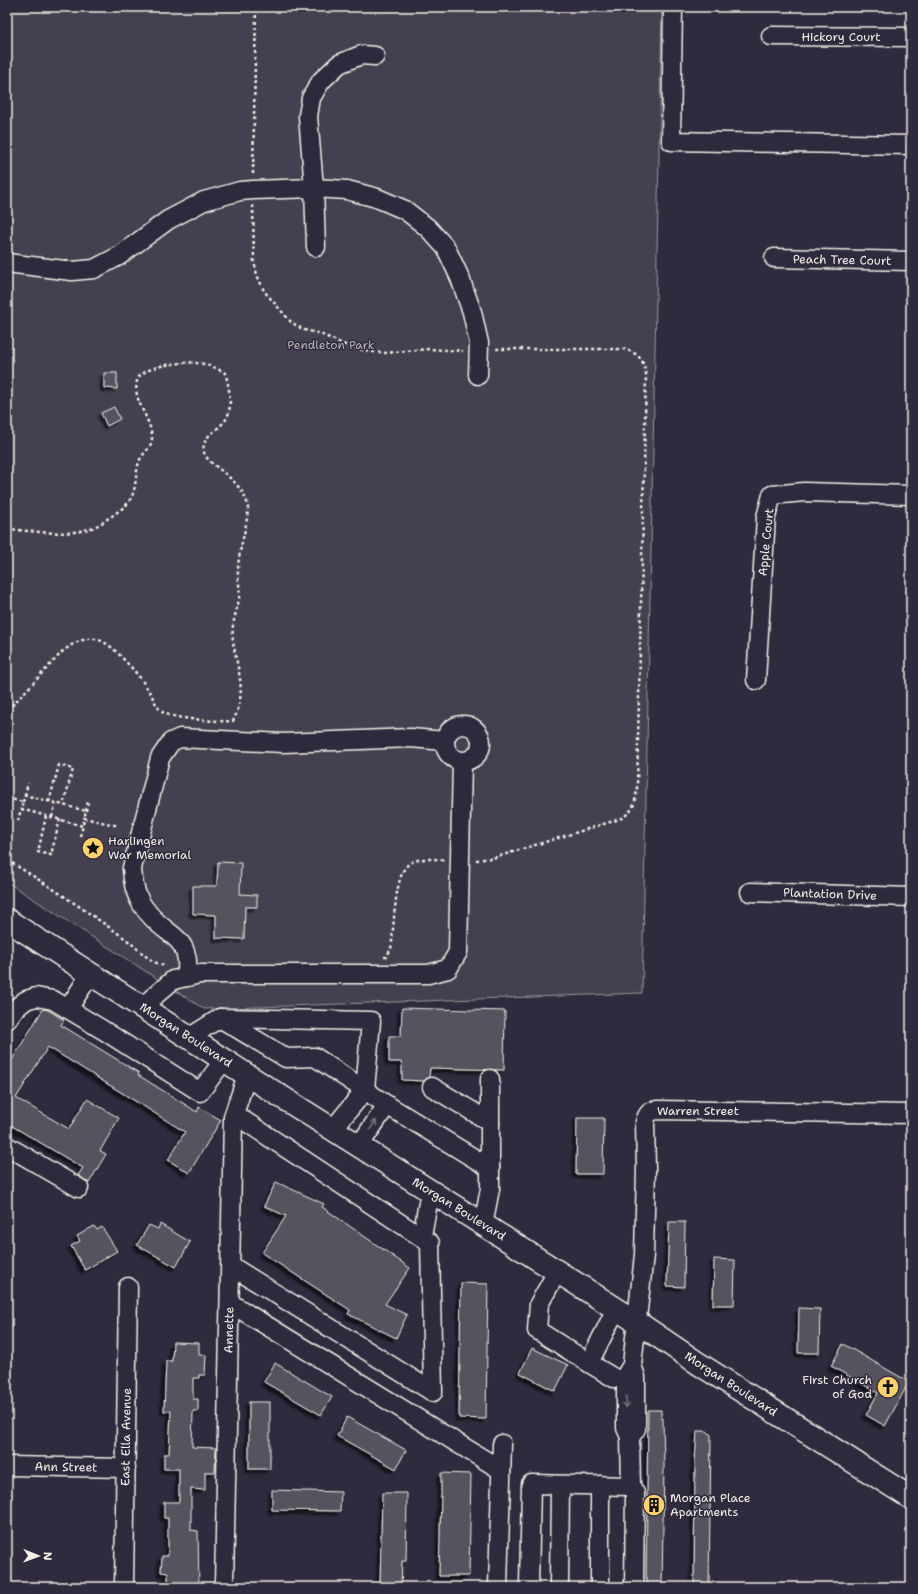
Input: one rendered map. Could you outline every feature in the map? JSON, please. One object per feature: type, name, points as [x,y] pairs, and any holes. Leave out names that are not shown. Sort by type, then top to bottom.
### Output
[{"type":"main road","name":"Morgan Boulevard","points":[[7,920],[143,1006],[246,1075],[333,1128],[637,1322],[699,1364],[911,1498]]},
{"type":"street","points":[[673,7],[671,141],[911,145]]},
{"type":"street","name":"Hickory Court","points":[[771,36],[911,37]]},
{"type":"street","points":[[316,247],[314,188],[308,116],[311,98],[321,81],[339,64],[361,55],[376,56]]},
{"type":"street","points":[[7,263],[72,271],[94,269],[119,256],[168,220],[204,200],[240,191],[253,190],[314,188],[347,190],[377,198],[405,210],[428,228],[446,248],[460,278],[472,312],[479,343],[478,375]]},
{"type":"street","name":"Peach Tree Court","points":[[774,258],[911,261]]},
{"type":"street","name":"Apple Court","points":[[756,680],[766,517],[772,495],[804,492],[911,495]]},
{"type":"street","points":[[461,725],[472,728],[477,732],[481,743],[480,749],[474,758],[462,762],[451,758],[445,747],[445,741],[450,730],[461,725]]},
{"type":"street","points":[[187,970],[186,954],[178,939],[160,925],[145,910],[133,885],[132,868],[160,758],[171,742],[180,738],[283,743],[411,738],[445,741]]},
{"type":"street","points":[[187,970],[200,974],[428,974],[448,969],[458,952],[462,762]]},
{"type":"street","name":"Plantation Drive","points":[[750,892],[911,897]]},
{"type":"street","points":[[143,1006],[187,970]]},
{"type":"street","points":[[68,1009],[91,973]]},
{"type":"street","points":[[7,1020],[16,1008],[26,1000],[36,997],[53,1000],[200,1092],[224,1060]]},
{"type":"street","points":[[220,1018],[286,1058],[315,1057],[490,1168]]},
{"type":"street","points":[[190,1037],[220,1018],[371,1021],[365,1090],[333,1128]]},
{"type":"street","name":"Annette","points":[[224,1587],[234,1114],[246,1075]]},
{"type":"street","points":[[483,1225],[490,1189],[490,1080]]},
{"type":"street","points":[[432,1087],[490,1122]]},
{"type":"street","points":[[359,1146],[387,1104]]},
{"type":"street","name":"Warren Street","points":[[637,1322],[644,1255],[646,1168],[644,1122],[646,1115],[651,1111],[911,1114]]},
{"type":"street","points":[[230,1266],[433,1392],[430,1242],[234,1114]]},
{"type":"street","points":[[7,1146],[79,1188]]},
{"type":"street","points":[[422,1237],[430,1191]]},
{"type":"street","points":[[557,1272],[539,1304],[537,1330],[614,1378]]},
{"type":"street","name":"East Ella Avenue","points":[[124,1587],[128,1287]]},
{"type":"street","points":[[230,1303],[501,1470]]},
{"type":"street","points":[[589,1363],[616,1309]]},
{"type":"street","points":[[634,1587],[635,1492],[631,1486],[630,1437],[626,1428],[626,1375],[632,1365],[637,1322]]},
{"type":"street","points":[[498,1587],[502,1444]]},
{"type":"street","name":"Ann Street","points":[[7,1466],[126,1468]]},
{"type":"street","points":[[528,1587],[531,1484],[631,1486]]},
{"type":"street","points":[[559,1587],[560,1485]]},
{"type":"street","points":[[600,1485],[600,1587]]},
{"type":"path","points":[[256,7],[253,190],[254,261],[256,275],[264,291],[291,322],[304,330],[318,333],[350,347],[383,353],[429,349],[466,352],[492,349],[624,348],[635,352],[644,362],[646,374],[637,788],[633,808],[627,815],[620,819],[493,858],[460,861],[420,860],[408,864],[403,871],[398,884],[391,949],[386,957],[382,958]]},
{"type":"path","points":[[7,529],[80,532],[99,525],[130,501],[135,487],[139,461],[150,446],[152,439],[148,422],[139,401],[137,392],[137,380],[140,375],[144,372],[168,364],[190,362],[209,366],[226,373],[230,393],[228,415],[220,426],[208,436],[205,442],[204,452],[209,461],[225,473],[241,490],[248,501],[238,569],[239,597],[232,625],[233,641],[240,672],[241,690],[238,708],[232,721],[223,722],[170,716],[161,712],[150,692],[134,670],[111,645],[100,639],[86,639],[71,644],[7,711]]},
{"type":"path","points":[[49,802],[59,765],[72,769],[63,805]]},
{"type":"path","points":[[18,821],[28,783]]},
{"type":"path","points":[[25,795],[86,811]]},
{"type":"path","points":[[7,798],[23,802]]},
{"type":"path","points":[[80,836],[88,801]]},
{"type":"path","points":[[52,817],[56,804]]},
{"type":"path","points":[[21,809],[83,826]]},
{"type":"path","points":[[46,816],[38,852],[51,855],[60,819]]},
{"type":"path","points":[[84,818],[119,826]]},
{"type":"path","points":[[7,860],[60,893],[127,939],[148,959],[157,964],[187,970]]},
{"type":"green space","name":"Pendleton Park","points":[[7,7],[662,7],[642,993],[204,1009],[7,882]]},
{"type":"building","points":[[104,373],[117,373],[117,389],[104,388]]},
{"type":"building","points":[[114,407],[120,419],[107,426],[101,413]]},
{"type":"building","points":[[218,862],[241,863],[240,894],[257,895],[257,907],[245,907],[244,939],[216,938],[216,915],[193,914],[193,886],[217,886]]},
{"type":"building","points":[[402,1008],[505,1011],[504,1070],[430,1068],[429,1077],[424,1081],[402,1080],[402,1062],[389,1062],[389,1036],[401,1036]]},
{"type":"building","points":[[43,1009],[48,1010],[64,1020],[61,1025],[139,1073],[138,1075],[197,1112],[199,1107],[221,1120],[189,1173],[168,1160],[185,1132],[48,1047],[16,1098],[69,1129],[87,1099],[119,1118],[100,1151],[106,1154],[89,1183],[78,1175],[83,1168],[7,1123],[7,1068]]},
{"type":"building","points":[[577,1118],[604,1118],[603,1174],[576,1174]]},
{"type":"building","points":[[276,1182],[324,1204],[322,1207],[410,1268],[385,1304],[407,1315],[396,1338],[348,1314],[350,1310],[262,1253],[286,1216],[264,1206]]},
{"type":"building","points":[[669,1222],[685,1222],[684,1287],[667,1286]]},
{"type":"building","points":[[160,1224],[190,1242],[176,1267],[137,1245],[149,1225],[158,1229]]},
{"type":"building","points":[[94,1226],[97,1230],[102,1227],[117,1251],[85,1270],[71,1246],[80,1241],[77,1236]]},
{"type":"building","points":[[714,1259],[735,1260],[734,1305],[713,1305]]},
{"type":"building","points":[[461,1283],[488,1284],[486,1419],[459,1418]]},
{"type":"building","points":[[799,1308],[820,1309],[819,1353],[798,1353]]},
{"type":"building","points":[[173,1342],[199,1343],[199,1355],[206,1355],[205,1375],[199,1375],[199,1378],[193,1378],[193,1399],[198,1399],[198,1411],[193,1411],[192,1447],[216,1448],[215,1472],[205,1472],[205,1490],[191,1489],[191,1530],[198,1531],[199,1587],[168,1587],[168,1573],[161,1572],[162,1556],[168,1556],[168,1518],[164,1518],[164,1502],[179,1502],[179,1469],[164,1469],[164,1454],[169,1454],[171,1411],[164,1411],[166,1361],[172,1361]]},
{"type":"building","name":"First Church of God","points":[[843,1344],[909,1382],[885,1426],[866,1415],[878,1393],[831,1366]]},
{"type":"building","points":[[532,1348],[568,1365],[555,1391],[520,1373]]},
{"type":"building","points":[[275,1363],[332,1397],[321,1415],[264,1382]]},
{"type":"building","points":[[249,1402],[270,1402],[270,1469],[249,1469]]},
{"type":"building","name":"Morgan Place Apartments","points":[[648,1410],[661,1410],[661,1418],[663,1418],[664,1466],[662,1587],[646,1587]]},
{"type":"building","points":[[347,1417],[406,1450],[396,1469],[337,1436]]},
{"type":"building","name":"Morgan Place Apartments","points":[[697,1431],[707,1431],[711,1435],[709,1587],[694,1587],[695,1462]]},
{"type":"building","points":[[441,1473],[471,1474],[469,1576],[439,1576],[442,1494]]},
{"type":"building","points":[[272,1490],[341,1492],[340,1511],[272,1510]]},
{"type":"building","points":[[382,1493],[407,1493],[406,1561],[402,1561],[401,1587],[380,1587]]},
{"type":"place","name":"Harlingen War Memorial","points":[[93,848]]},
{"type":"place","name":"First Church of God","points":[[888,1387]]},
{"type":"place","name":"Morgan Place Apartments","points":[[654,1505]]}]
